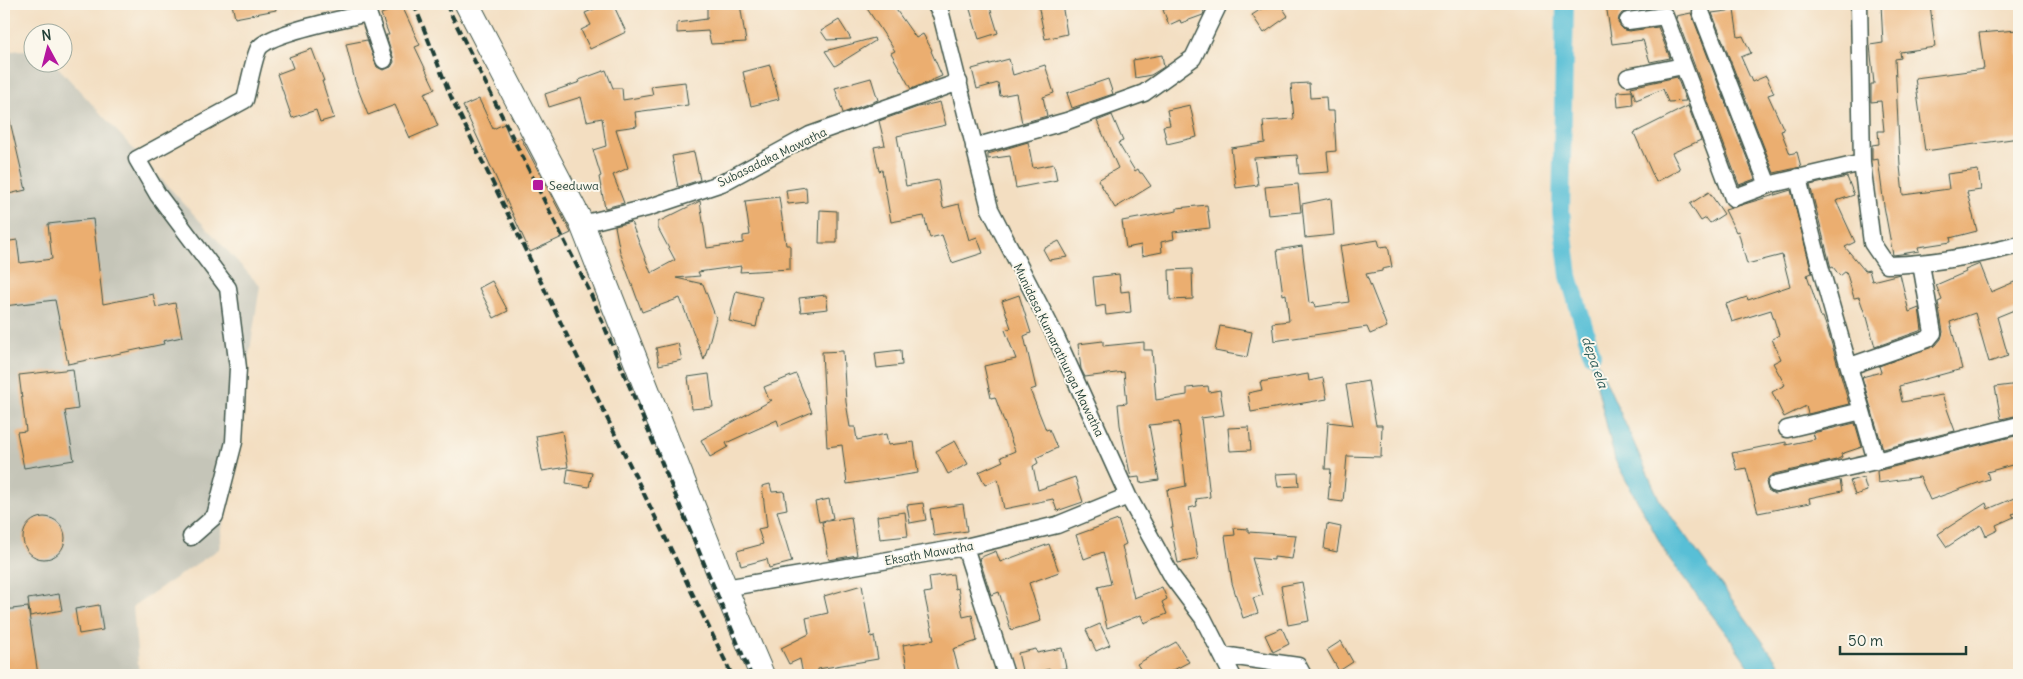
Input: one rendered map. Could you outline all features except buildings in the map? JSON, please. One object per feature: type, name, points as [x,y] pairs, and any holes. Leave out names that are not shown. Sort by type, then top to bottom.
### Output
[{"type":"street","points":[[467,4],[582,224],[725,588],[762,675]]},
{"type":"street","name":"Munidasa Kumarathunga Mawatha","points":[[935,4],[941,14],[990,209],[1056,337],[1128,496],[1173,578],[1204,618],[1232,675]]},
{"type":"street","points":[[974,147],[1067,121],[1144,93],[1193,58],[1219,4]]},
{"type":"street","points":[[1860,4],[1862,163],[1872,243],[1887,265],[1921,264],[1974,257],[2019,245]]},
{"type":"street","points":[[191,537],[215,516],[234,442],[238,368],[228,288],[158,195],[137,159],[245,100],[259,48],[269,40],[367,9],[384,60]]},
{"type":"street","points":[[1701,12],[1768,185]]},
{"type":"street","points":[[1628,21],[1665,16],[1733,198],[1768,185],[1862,163]]},
{"type":"street","points":[[1628,78],[1683,66]]},
{"type":"street","name":"Subasadaka Mawatha","points":[[582,224],[647,208],[722,183],[810,135],[959,82]]},
{"type":"street","points":[[1798,177],[1812,242],[1850,366],[1876,461]]},
{"type":"street","points":[[1850,366],[1928,339],[1933,333],[1921,264]]},
{"type":"street","points":[[1787,429],[1862,411]]},
{"type":"street","points":[[1776,484],[2019,425]]},
{"type":"street","name":"Eksath Mawatha","points":[[725,588],[965,547],[1057,525],[1128,496]]},
{"type":"street","points":[[965,547],[1006,675]]},
{"type":"street","points":[[1223,655],[1298,666],[1303,675]]},
{"type":"shaded area","points":[[22,50],[22,72],[62,72],[260,286],[219,549],[133,606],[139,675],[4,675],[4,52]]},
{"type":"water","points":[[1584,332],[1660,501],[1787,675],[1755,675],[1668,557],[1615,460]]},
{"type":"waterway","name":"depa ela","points":[[1565,4],[1561,212],[1569,276],[1592,354]]},
{"type":"railway","points":[[414,4],[451,97],[732,675]]},
{"type":"railway","points":[[446,4],[589,290],[751,675]]},
{"type":"place","name":"Seeduwa","points":[[538,185]]}]
